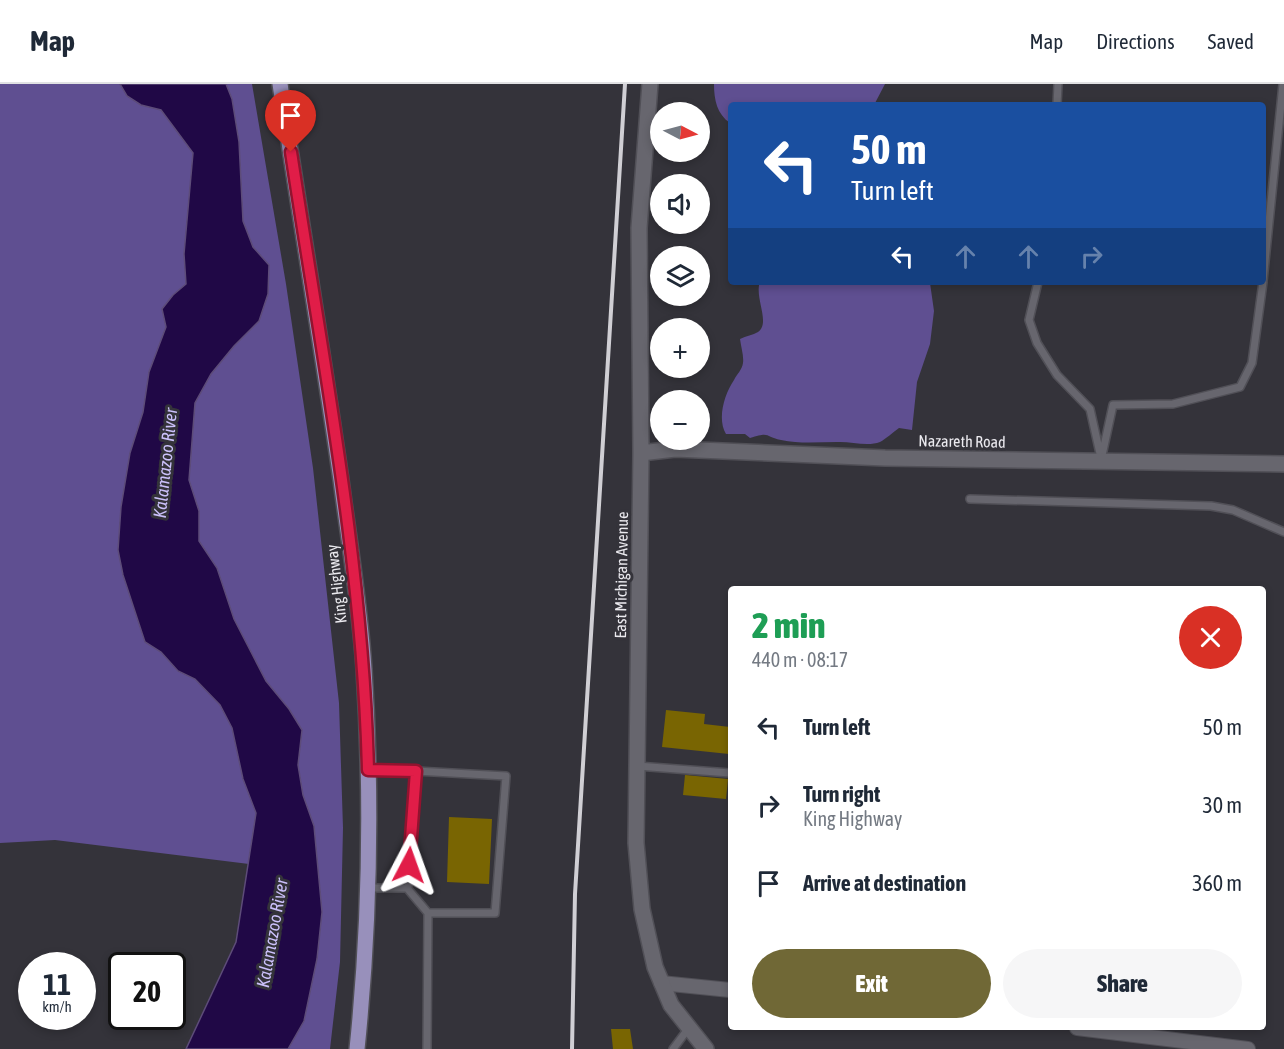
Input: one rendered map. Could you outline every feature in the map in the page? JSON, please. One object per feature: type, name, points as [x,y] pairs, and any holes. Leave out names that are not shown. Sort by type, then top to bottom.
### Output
[{"type":"main road","name":"King Highway","points":[[280,84],[332,415],[355,583],[363,666],[368,770],[367,888],[357,1049]]},
{"type":"street","name":"East Michigan Avenue","points":[[650,84],[639,228],[641,453],[635,765],[636,843],[642,909],[649,945],[661,983],[671,1005],[706,1049]]},
{"type":"street","name":"Nazareth Road","points":[[641,453],[675,449],[885,458],[1284,464]]},
{"type":"street","points":[[661,983],[728,990]]},
{"type":"street","points":[[1093,1030],[1248,1049]]},
{"type":"lane","points":[[1057,102],[1058,84]]},
{"type":"lane","points":[[1266,252],[1283,84]]},
{"type":"lane","points":[[1037,285],[1029,320],[1037,343],[1057,375],[1090,409],[1101,460]]},
{"type":"lane","points":[[1101,460],[1113,405],[1173,404],[1240,387],[1252,363],[1263,285]]},
{"type":"lane","points":[[970,499],[1212,506],[1233,510],[1284,532]]},
{"type":"lane","points":[[635,765],[728,773]]},
{"type":"lane","points":[[368,770],[506,776],[495,913],[428,913]]},
{"type":"lane","points":[[416,771],[407,888],[428,913],[427,1049]]},
{"type":"lane","points":[[367,888],[407,888]]},
{"type":"lane","points":[[673,1049],[688,1029]]},
{"type":"shaded area","points":[[0,84],[120,84],[127,96],[141,105],[161,110],[193,153],[184,254],[186,285],[173,295],[162,309],[166,327],[149,372],[143,412],[130,453],[121,507],[118,550],[123,575],[145,642],[161,652],[178,671],[195,679],[220,705],[232,728],[243,779],[256,813],[249,864],[55,840],[0,843]]},
{"type":"shaded area","points":[[226,84],[252,84],[286,284],[313,468],[339,703],[343,828],[340,962],[330,1049],[288,1049],[304,1021],[317,959],[322,912],[314,826],[303,795],[298,765],[302,730],[289,709],[266,681],[234,619],[217,568],[199,541],[199,511],[189,480],[195,403],[211,374],[259,321],[269,265],[253,247],[243,221],[239,142],[232,99]]},
{"type":"shaded area","points":[[714,84],[885,84],[876,102],[728,102],[728,121],[717,106]]},
{"type":"shaded area","points":[[760,285],[930,285],[934,311],[930,344],[917,382],[912,430],[899,428],[880,442],[870,444],[795,442],[765,435],[750,438],[745,434],[726,434],[722,421],[723,407],[730,386],[741,370],[743,357],[740,339],[762,328],[763,316]]},
{"type":"water","name":"Kalamazoo River","points":[[120,84],[226,84],[232,99],[239,142],[243,221],[253,247],[269,265],[268,294],[259,321],[211,374],[195,403],[189,480],[199,511],[199,541],[217,568],[234,619],[266,681],[289,709],[302,730],[298,765],[303,795],[314,826],[322,912],[317,959],[304,1021],[288,1049],[186,1049],[236,942],[256,813],[243,779],[232,728],[220,705],[195,679],[178,671],[161,652],[145,642],[123,575],[118,550],[121,507],[130,453],[143,412],[149,372],[166,327],[162,309],[186,284],[184,254],[193,153],[161,110],[141,105],[127,96]]},
{"type":"building","points":[[666,710],[705,714],[704,724],[728,727],[728,754],[662,747]]},
{"type":"building","points":[[685,775],[728,779],[726,799],[683,795]]},
{"type":"building","points":[[449,817],[492,819],[489,884],[447,882]]},
{"type":"building","points":[[611,1029],[630,1029],[633,1049],[613,1049]]},
{"type":"railway","points":[[572,1049],[575,894],[625,84]]},
{"type":"route","points":[[291,152],[332,415],[355,583],[363,666],[368,770],[416,771],[409,865]]}]
